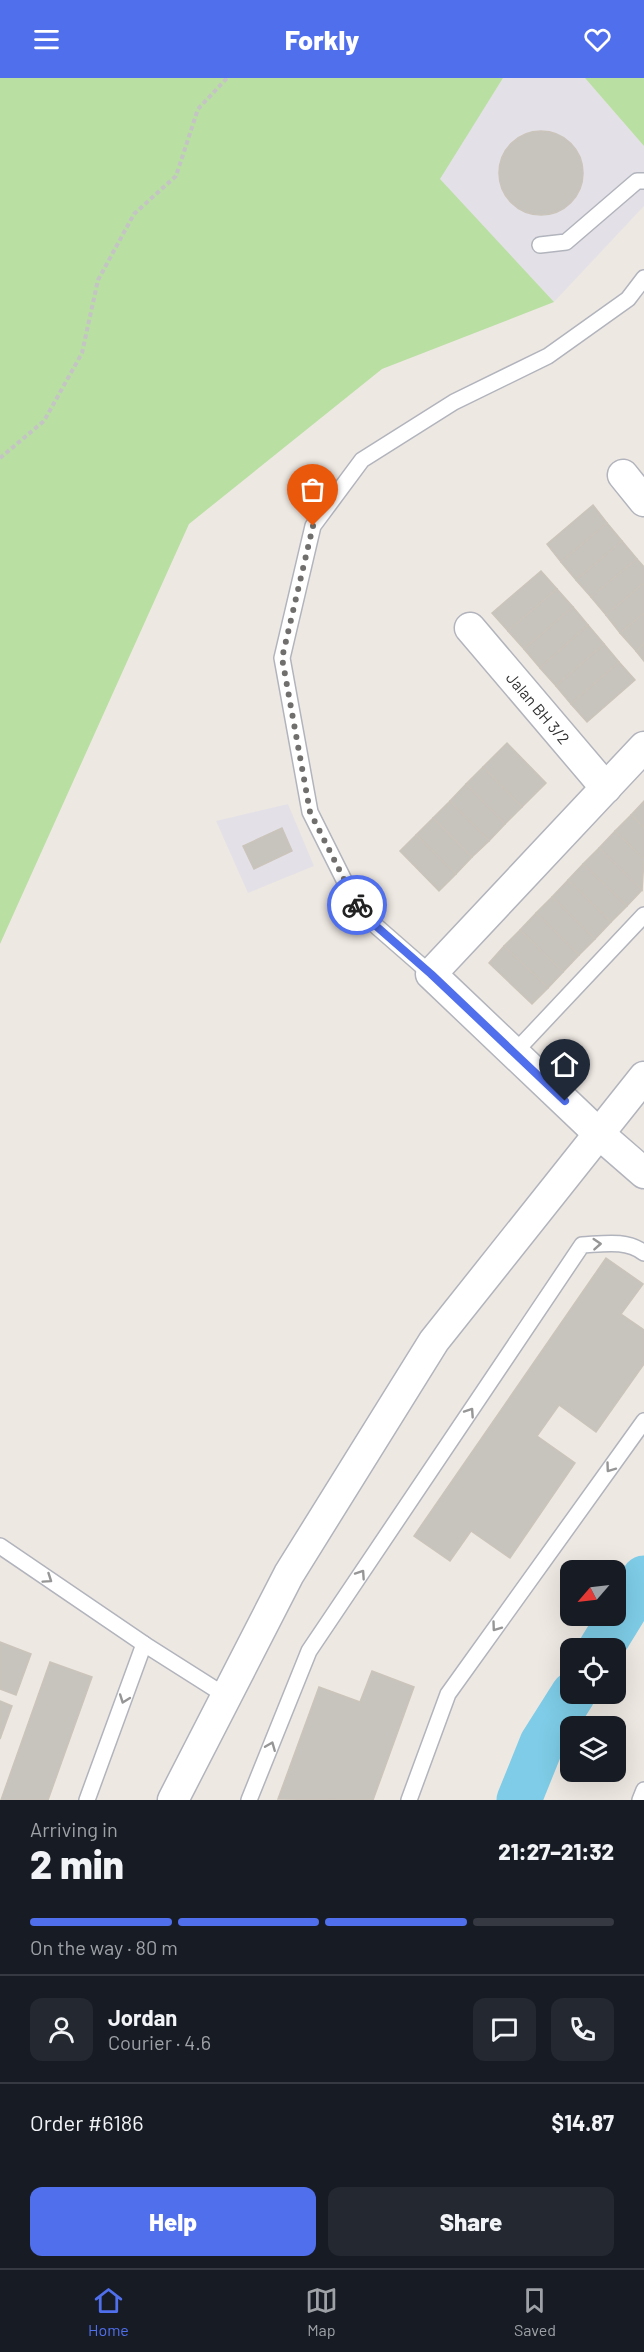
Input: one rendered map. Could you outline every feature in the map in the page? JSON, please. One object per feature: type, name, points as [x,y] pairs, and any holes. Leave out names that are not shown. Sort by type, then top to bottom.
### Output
[{"type":"street","points":[[623,475],[644,501]]},
{"type":"street","name":"Jalan BH 3/2","points":[[470,628],[606,788]]},
{"type":"street","points":[[644,747],[431,974],[598,1133],[644,1173]]},
{"type":"street","points":[[173,1800],[289,1574],[434,1341],[644,1077]]},
{"type":"lane","points":[[540,245],[566,242],[637,181],[644,181]]},
{"type":"lane","points":[[431,974],[360,912],[310,812],[282,658],[313,526],[362,460],[454,402],[548,356],[628,299],[644,278]]},
{"type":"lane","points":[[514,1053],[644,915]]},
{"type":"lane","points":[[249,1800],[309,1651],[582,1245],[616,1243],[644,1253]]},
{"type":"lane","points":[[409,1800],[448,1694],[644,1421]]},
{"type":"lane","points":[[0,1545],[144,1644],[226,1696]]},
{"type":"lane","points":[[87,1800],[144,1644]]},
{"type":"lane","points":[[639,1800],[644,1790]]},
{"type":"path","points":[[0,458],[44,421],[82,353],[98,280],[134,214],[176,176],[198,109],[227,78]]},
{"type":"shaded area","points":[[503,78],[585,78],[644,146],[644,206],[554,302],[439,179]]},
{"type":"shaded area","points":[[288,804],[314,866],[248,893],[216,821]]},
{"type":"green space","points":[[0,78],[503,78],[440,179],[554,302],[382,369],[189,524],[0,944]]},
{"type":"green space","points":[[585,78],[644,78],[644,146]]},
{"type":"building","points":[[541,131],[557,134],[571,143],[580,157],[583,173],[580,189],[571,203],[557,212],[541,215],[525,212],[511,203],[502,189],[499,173],[502,157],[511,143],[525,134]]},
{"type":"building","points":[[593,505],[607,523],[561,562],[547,544]]},
{"type":"building","points":[[607,523],[622,541],[576,580],[561,562]]},
{"type":"building","points":[[622,541],[637,559],[591,597],[576,580]]},
{"type":"building","points":[[637,559],[644,567],[644,583],[606,615],[591,597]]},
{"type":"building","points":[[541,571],[557,589],[508,631],[492,613]]},
{"type":"building","points":[[644,583],[644,613],[620,633],[606,615]]},
{"type":"building","points":[[557,589],[573,607],[524,649],[508,631]]},
{"type":"building","points":[[573,607],[588,625],[540,668],[524,649]]},
{"type":"building","points":[[644,613],[644,643],[636,651],[620,633]]},
{"type":"building","points":[[588,625],[604,644],[556,686],[540,668]]},
{"type":"building","points":[[644,643],[644,661],[636,651]]},
{"type":"building","points":[[604,644],[619,662],[571,704],[556,686]]},
{"type":"building","points":[[619,662],[635,680],[587,722],[571,704]]},
{"type":"building","points":[[507,743],[546,783],[522,807],[483,767]]},
{"type":"building","points":[[483,767],[522,807],[505,824],[466,784]]},
{"type":"building","points":[[466,784],[505,824],[489,841],[450,801]]},
{"type":"building","points":[[450,801],[489,841],[472,857],[433,818]]},
{"type":"building","points":[[644,801],[644,828],[631,815]]},
{"type":"building","points":[[631,815],[644,828],[644,859],[615,831]]},
{"type":"building","points":[[433,818],[472,857],[456,874],[416,835]]},
{"type":"building","points":[[282,828],[292,851],[254,869],[243,846]]},
{"type":"building","points":[[615,831],[644,859],[642,890],[599,848]]},
{"type":"building","points":[[416,835],[456,874],[439,891],[400,851]]},
{"type":"building","points":[[599,848],[642,890],[627,906],[583,864]]},
{"type":"building","points":[[583,864],[627,906],[611,922],[568,880]]},
{"type":"building","points":[[568,880],[611,922],[595,939],[552,897]]},
{"type":"building","points":[[552,897],[595,939],[579,955],[536,913]]},
{"type":"building","points":[[536,913],[579,955],[563,972],[520,930]]},
{"type":"building","points":[[520,930],[563,972],[548,988],[504,946]]},
{"type":"building","points":[[504,946],[548,988],[532,1004],[489,963]]},
{"type":"building","points":[[606,1258],[643,1284],[621,1314],[644,1330],[644,1364],[596,1432],[559,1405],[537,1436],[575,1463],[510,1558],[471,1531],[450,1561],[414,1536]]},
{"type":"building","points":[[0,1642],[31,1654],[16,1695],[0,1689]]},
{"type":"building","points":[[50,1662],[92,1677],[48,1800],[1,1800]]},
{"type":"building","points":[[372,1671],[414,1687],[373,1800],[278,1799],[319,1687],[360,1702]]},
{"type":"building","points":[[0,1701],[12,1706],[0,1739]]},
{"type":"waterway","points":[[607,1638],[644,1578]]},
{"type":"waterway","points":[[519,1800],[542,1743],[567,1704]]},
{"type":"way so far","points":[[313,526],[282,658],[310,812],[357,905]]},
{"type":"route","points":[[357,905],[360,912],[431,974],[565,1101]]}]
